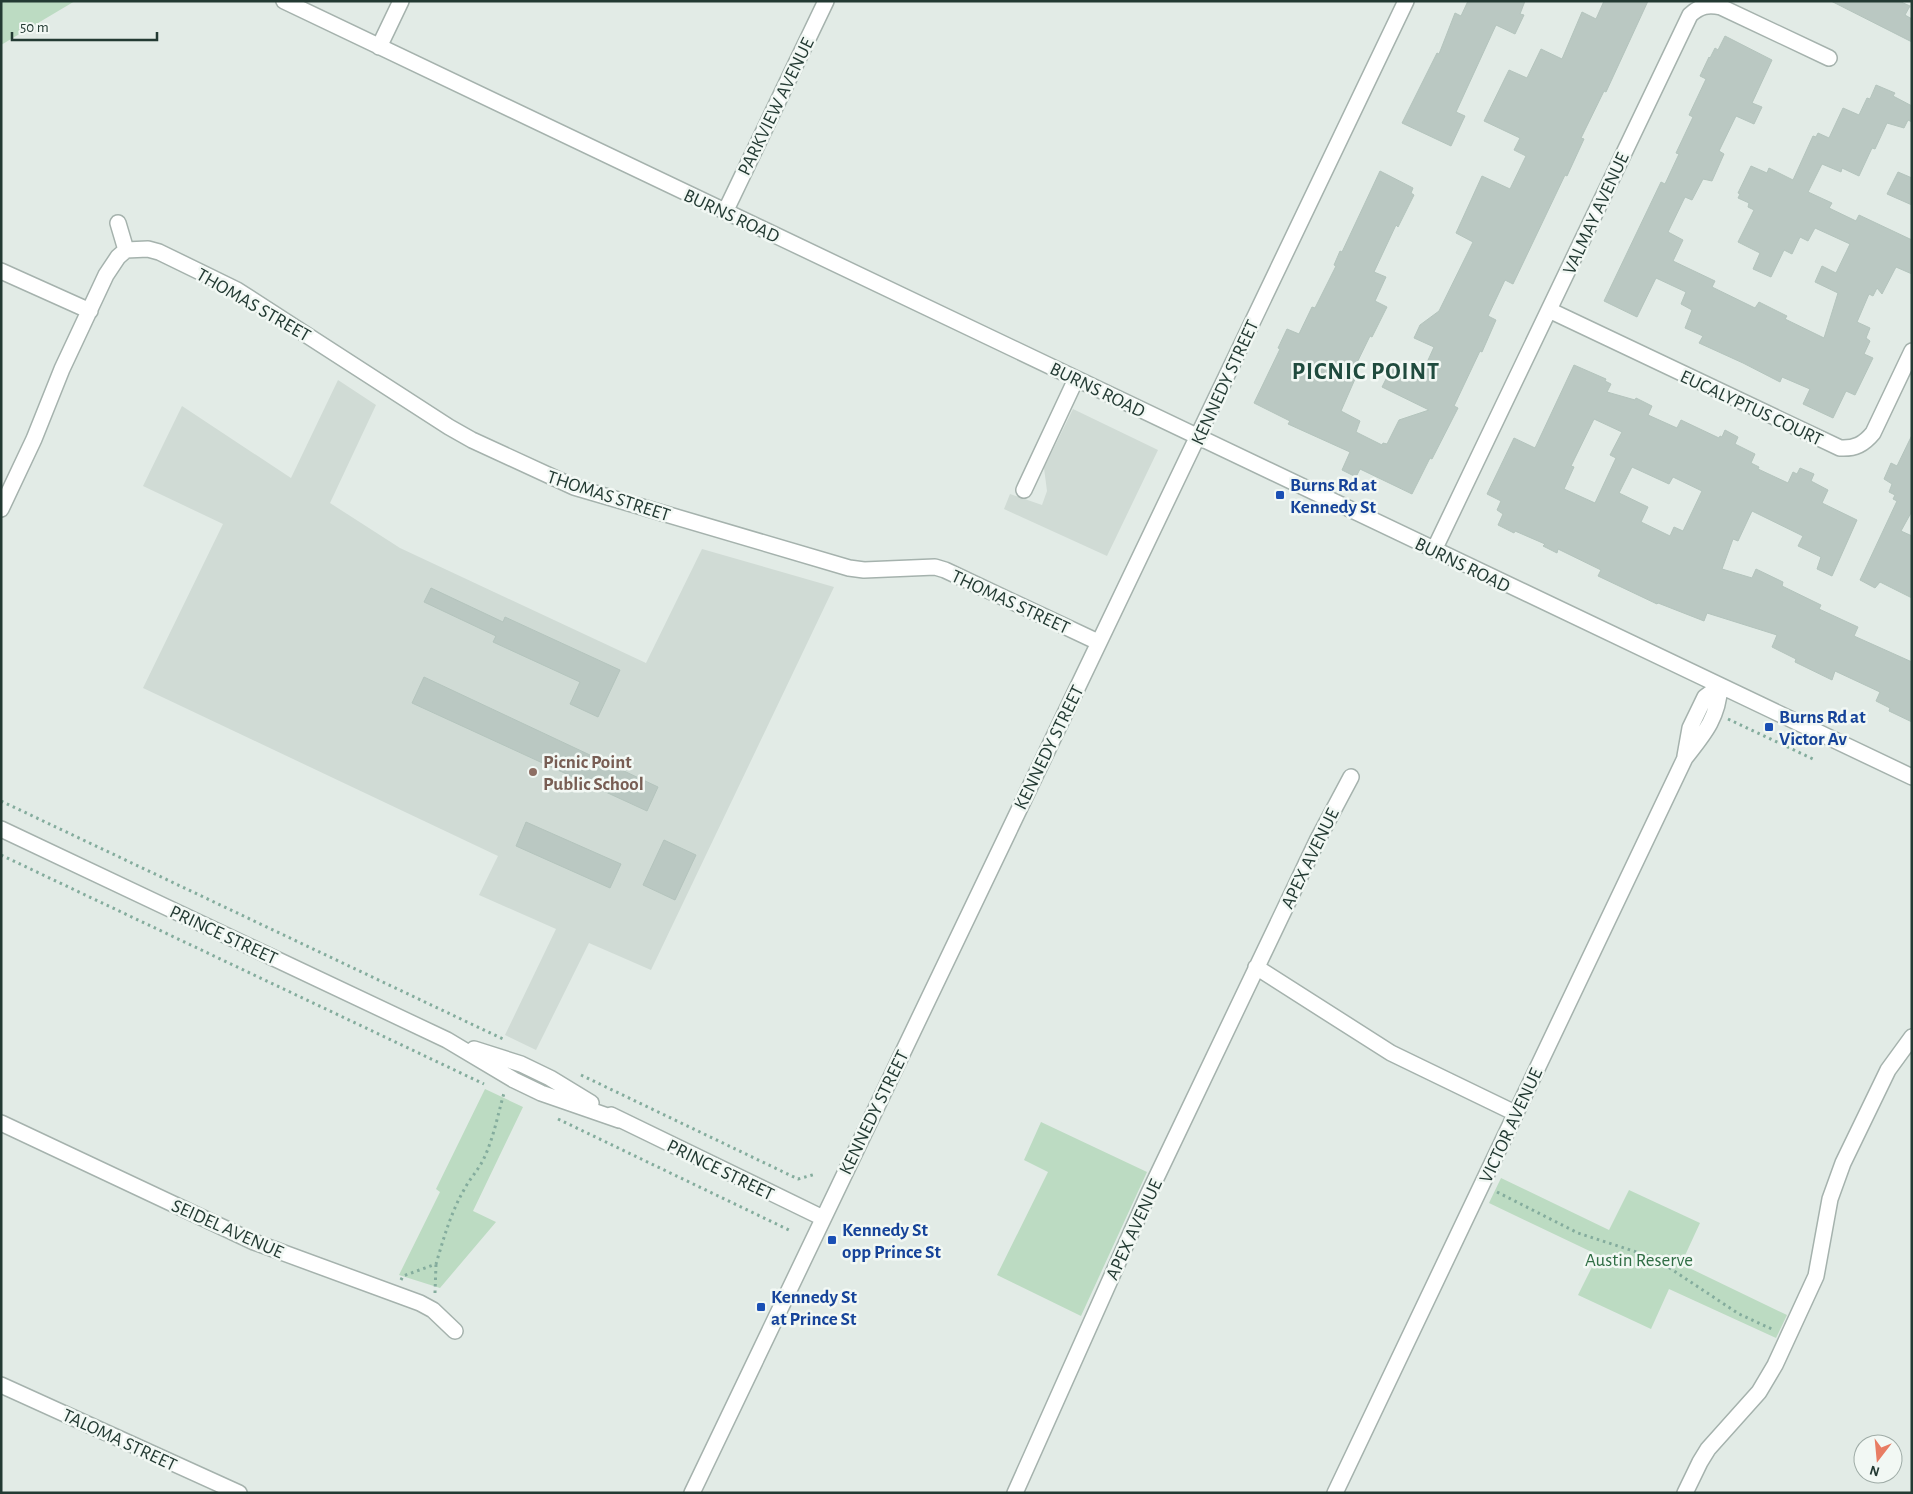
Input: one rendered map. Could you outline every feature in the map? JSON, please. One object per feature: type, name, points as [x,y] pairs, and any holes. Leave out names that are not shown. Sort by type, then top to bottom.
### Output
[{"type":"street","name":"BURNS ROAD","points":[[284,1],[1912,777]]},
{"type":"street","points":[[379,47],[401,1]]},
{"type":"street","name":"PARKVIEW AVENUE","points":[[725,212],[826,1]]},
{"type":"street","name":"KENNEDY STREET","points":[[692,1493],[1406,1]]},
{"type":"street","name":"VALMAY AVENUE","points":[[1434,550],[1690,15],[1697,8],[1712,5],[1721,7],[1829,58]]},
{"type":"street","points":[[1,509],[34,440],[62,369],[112,265],[118,256],[126,250],[118,223]]},
{"type":"street","name":"THOMAS STREET","points":[[126,250],[148,249],[159,252],[237,290],[454,430],[574,487],[849,568],[873,570],[935,567],[1098,642]]},
{"type":"street","points":[[1,271],[90,311]]},
{"type":"street","name":"EUCALYPTUS COURT","points":[[1549,310],[1840,448],[1860,446],[1873,433],[1912,351]]},
{"type":"street","points":[[1024,490],[1076,379]]},
{"type":"street","name":"VICTOR AVENUE","points":[[1335,1493],[1685,758],[1704,735],[1719,704],[1720,686]]},
{"type":"street","name":"APEX AVENUE","points":[[1015,1493],[1127,1241],[1256,967],[1318,839],[1351,777]]},
{"type":"street","name":"PRINCE STREET","points":[[1,829],[447,1040],[521,1064],[550,1078],[619,1120],[823,1218]]},
{"type":"street","points":[[1256,967],[1378,1046],[1516,1113]]},
{"type":"street","points":[[1685,1493],[1708,1449],[1759,1392],[1771,1373],[1816,1276],[1830,1199],[1843,1163],[1888,1070],[1912,1037]]},
{"type":"street","name":"SEIDEL AVENUE","points":[[1,1123],[254,1242],[420,1303],[433,1310],[455,1331]]},
{"type":"street","name":"TALOMA STREET","points":[[1,1385],[238,1493]]},
{"type":"path","points":[[1723,717],[1813,758]]},
{"type":"path","points":[[1,802],[506,1040]]},
{"type":"path","points":[[1,856],[487,1085]]},
{"type":"path","points":[[577,1073],[798,1179],[816,1174]]},
{"type":"path","points":[[495,1089],[512,1098]]},
{"type":"path","points":[[436,1287],[436,1264],[448,1222],[465,1188],[485,1156],[494,1132],[504,1093]]},
{"type":"path","points":[[554,1117],[789,1230]]},
{"type":"path","points":[[1502,1195],[1578,1232],[1646,1255],[1662,1263],[1740,1314],[1767,1327]]},
{"type":"path","points":[[403,1276],[436,1264]]},
{"type":"shaded area","name":"Picnic Point Public School","points":[[338,380],[376,405],[330,503],[400,548],[646,663],[702,549],[834,587],[651,970],[589,943],[536,1050],[505,1035],[556,929],[479,895],[498,856],[143,688],[223,524],[143,486],[182,406],[291,478]]},
{"type":"shaded area","points":[[1073,409],[1158,450],[1107,556],[1004,509],[1010,494],[1042,505],[1047,491],[1044,468]]},
{"type":"green space","points":[[1,1],[75,1],[1,45]]},
{"type":"green space","points":[[485,1089],[523,1107],[473,1211],[496,1222],[440,1288],[399,1275],[440,1192],[436,1189]]},
{"type":"green space","points":[[1041,1122],[1147,1172],[1081,1316],[997,1275],[1048,1172],[1024,1160]]},
{"type":"green space","name":"Austin Reserve","points":[[1501,1178],[1609,1230],[1629,1190],[1700,1223],[1681,1264],[1787,1315],[1776,1338],[1669,1289],[1651,1329],[1578,1295],[1598,1255],[1489,1203]]},
{"type":"building","points":[[1468,1],[1525,1],[1520,14],[1524,15],[1515,34],[1496,25],[1456,112],[1465,116],[1451,146],[1402,123],[1437,53],[1439,54],[1455,13],[1461,16]]},
{"type":"building","points":[[1604,1],[1648,1],[1606,92],[1604,91],[1581,138],[1584,139],[1567,176],[1565,175],[1513,284],[1505,280],[1488,316],[1496,320],[1454,406],[1458,408],[1432,459],[1430,458],[1412,494],[1360,469],[1356,477],[1342,470],[1350,452],[1288,424],[1290,421],[1254,403],[1280,349],[1278,348],[1287,329],[1299,334],[1312,307],[1315,308],[1336,266],[1334,265],[1340,251],[1342,252],[1380,171],[1413,188],[1411,193],[1414,195],[1398,227],[1396,225],[1374,272],[1386,277],[1375,301],[1387,307],[1350,377],[1355,379],[1341,411],[1360,421],[1356,432],[1382,445],[1383,443],[1387,444],[1399,420],[1429,410],[1382,387],[1392,367],[1419,380],[1434,347],[1414,338],[1420,325],[1439,311],[1473,242],[1456,233],[1482,176],[1510,189],[1526,156],[1514,150],[1520,138],[1484,121],[1509,70],[1527,78],[1541,49],[1562,59],[1582,12],[1596,19]]},
{"type":"building","points":[[1831,1],[1899,1],[1910,6],[1905,15],[1912,19],[1912,42]]},
{"type":"building","points":[[1725,36],[1772,60],[1752,103],[1762,107],[1754,124],[1736,116],[1719,151],[1724,154],[1712,181],[1703,179],[1692,200],[1685,197],[1668,232],[1683,240],[1673,261],[1715,281],[1712,287],[1755,308],[1759,302],[1787,316],[1785,319],[1824,338],[1838,293],[1815,282],[1822,266],[1836,273],[1850,244],[1815,228],[1808,241],[1800,237],[1792,254],[1784,250],[1771,277],[1753,269],[1760,253],[1738,242],[1754,210],[1748,207],[1749,203],[1738,198],[1740,194],[1738,193],[1751,166],[1767,173],[1769,168],[1793,180],[1813,136],[1816,137],[1818,133],[1829,138],[1843,108],[1859,115],[1867,98],[1870,99],[1876,85],[1895,93],[1893,96],[1912,106],[1912,122],[1908,120],[1904,128],[1887,123],[1875,149],[1872,148],[1859,176],[1842,168],[1841,172],[1822,164],[1808,192],[1832,203],[1829,208],[1856,221],[1859,215],[1912,240],[1912,274],[1896,267],[1882,294],[1877,288],[1873,296],[1869,294],[1857,322],[1870,328],[1866,338],[1870,341],[1864,354],[1873,358],[1855,395],[1846,391],[1833,418],[1803,404],[1810,389],[1782,377],[1780,382],[1699,343],[1703,336],[1685,328],[1692,310],[1681,304],[1686,292],[1656,278],[1637,317],[1604,301],[1661,182],[1665,184],[1679,154],[1676,153],[1693,117],[1689,115],[1706,79],[1700,76],[1709,57],[1715,48],[1718,50]]},
{"type":"building","points":[[1898,172],[1912,178],[1912,205],[1887,194]]},
{"type":"building","points":[[1574,365],[1606,379],[1605,381],[1611,384],[1607,392],[1635,400],[1636,398],[1652,406],[1648,415],[1677,428],[1681,420],[1719,438],[1720,436],[1722,437],[1725,430],[1738,437],[1735,444],[1755,454],[1751,463],[1759,467],[1758,469],[1788,483],[1793,472],[1797,474],[1800,468],[1814,474],[1811,481],[1828,490],[1822,503],[1857,520],[1832,576],[1817,569],[1821,557],[1798,546],[1803,536],[1752,511],[1738,541],[1733,539],[1722,569],[1752,578],[1756,569],[1783,582],[1782,586],[1821,605],[1819,609],[1858,627],[1854,636],[1912,662],[1912,722],[1889,711],[1890,708],[1876,701],[1880,692],[1835,671],[1832,680],[1795,662],[1796,659],[1772,647],[1777,635],[1707,613],[1704,621],[1657,604],[1598,576],[1601,570],[1558,549],[1557,553],[1543,546],[1545,544],[1498,525],[1503,514],[1497,510],[1501,501],[1487,494],[1514,438],[1535,448]],"holes":[[[1594,419],[1622,432],[1610,455],[1616,458],[1595,503],[1564,489],[1574,467],[1571,466]],[[1632,467],[1669,484],[1673,477],[1702,491],[1683,531],[1674,527],[1670,536],[1641,522],[1648,507],[1619,493]]]},
{"type":"building","points":[[1912,435],[1912,511],[1901,531],[1912,536],[1912,598],[1880,582],[1875,588],[1860,580],[1897,501],[1893,499],[1895,495],[1889,492],[1892,484],[1884,479],[1891,463],[1897,466]]},
{"type":"building","points":[[431,588],[503,622],[505,617],[620,670],[598,717],[570,704],[580,682],[493,642],[496,636],[424,602]]},
{"type":"building","points":[[424,677],[658,787],[647,811],[412,703]]},
{"type":"building","points":[[526,822],[621,864],[610,888],[516,846]]},
{"type":"building","points":[[664,840],[696,855],[675,900],[643,885]]},
{"type":"place","name":"Burns Rd at Kennedy St","points":[[1280,495]]},
{"type":"place","name":"Burns Rd at Victor Av","points":[[1769,727]]},
{"type":"place","name":"Picnic Point Public School","points":[[533,772]]},
{"type":"place","name":"Kennedy St opp Prince St","points":[[832,1240]]},
{"type":"place","name":"Kennedy St at Prince St","points":[[761,1307]]},
{"type":"district","name":"PICNIC POINT","points":[[1366,371]]}]
